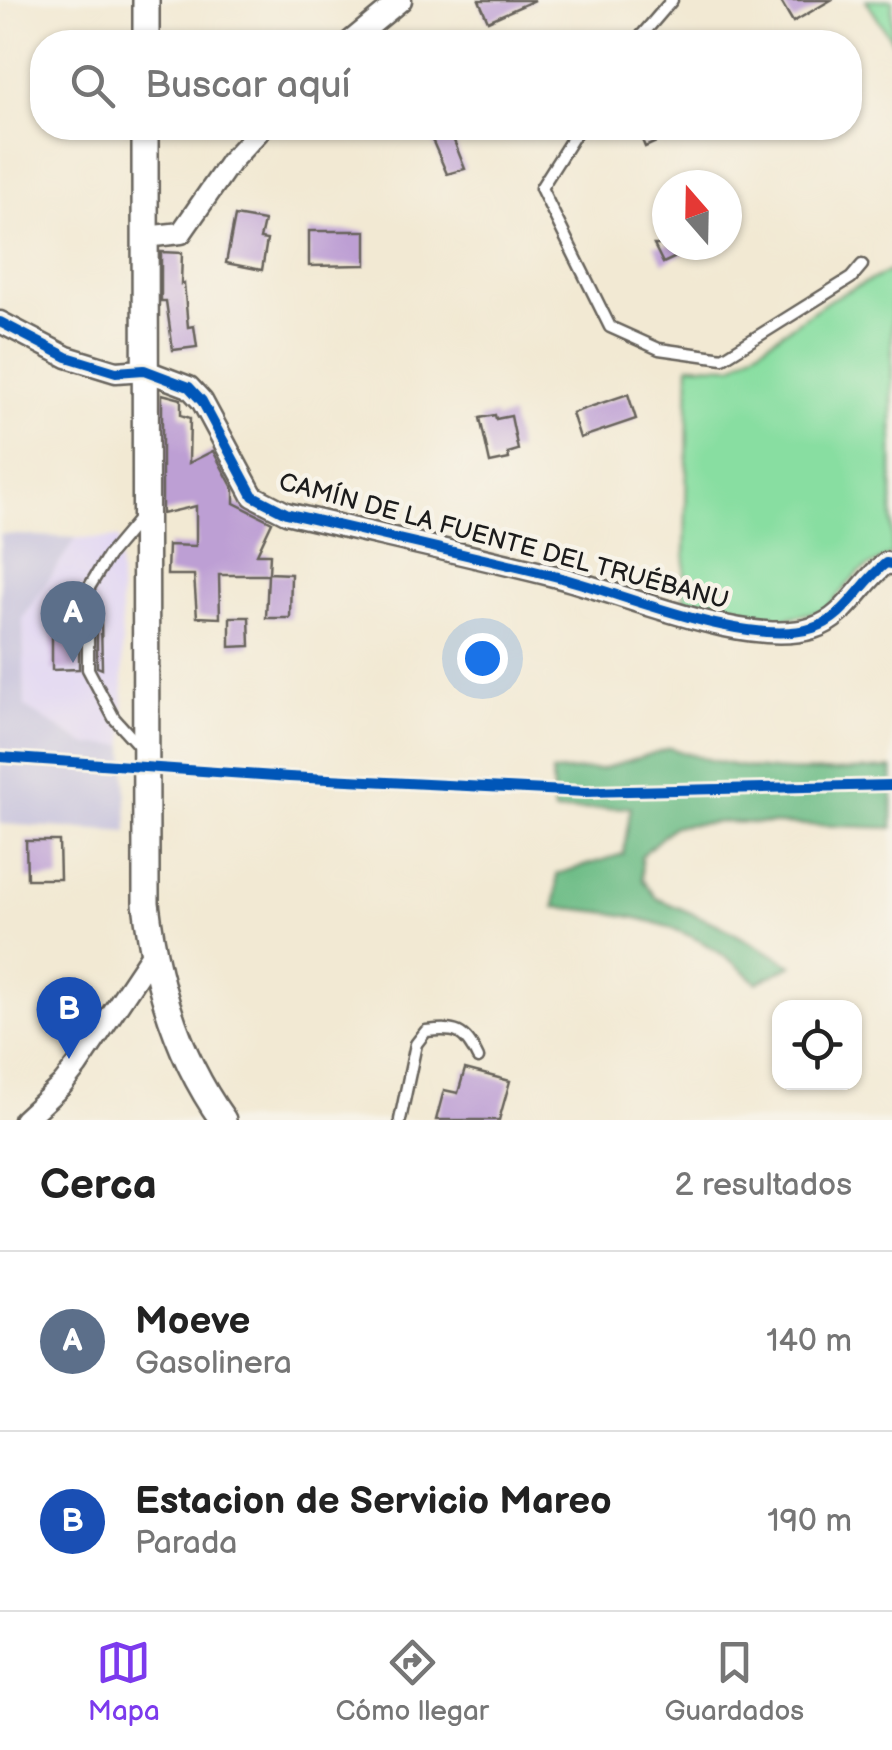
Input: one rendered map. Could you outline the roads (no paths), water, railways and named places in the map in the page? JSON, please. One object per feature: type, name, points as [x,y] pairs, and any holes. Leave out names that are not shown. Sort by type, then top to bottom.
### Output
[{"type":"street","points":[[146,0],[146,30]]},
{"type":"street","points":[[364,30],[400,0]]},
{"type":"street","points":[[145,140],[146,903],[152,954],[165,1002],[199,1082],[223,1120]]},
{"type":"street","points":[[145,236],[181,233],[230,161],[250,140]]},
{"type":"street","name":"CAMÍN DE LA FUENTE DEL TRUÉBANU","points":[[0,322],[66,357],[116,372],[144,370],[189,387],[202,401],[253,496],[286,514],[557,576],[675,614],[739,628],[788,632],[814,628],[842,612],[871,574],[892,564]]},
{"type":"street","points":[[29,1118],[77,1066],[152,954]]},
{"type":"lane","points":[[646,30],[672,0]]},
{"type":"lane","points":[[572,140],[542,188],[610,327],[659,349],[723,358],[851,278],[862,266]]},
{"type":"lane","points":[[144,513],[108,556],[88,589],[88,669],[114,718],[144,753]]},
{"type":"lane","points":[[400,1120],[416,1044],[426,1031],[453,1029],[469,1040],[478,1058]]},
{"type":"place","name":"Moeve","points":[[73,663]]},
{"type":"place","name":"Estacion de Servicio Mareo","points":[[69,1059]]}]
